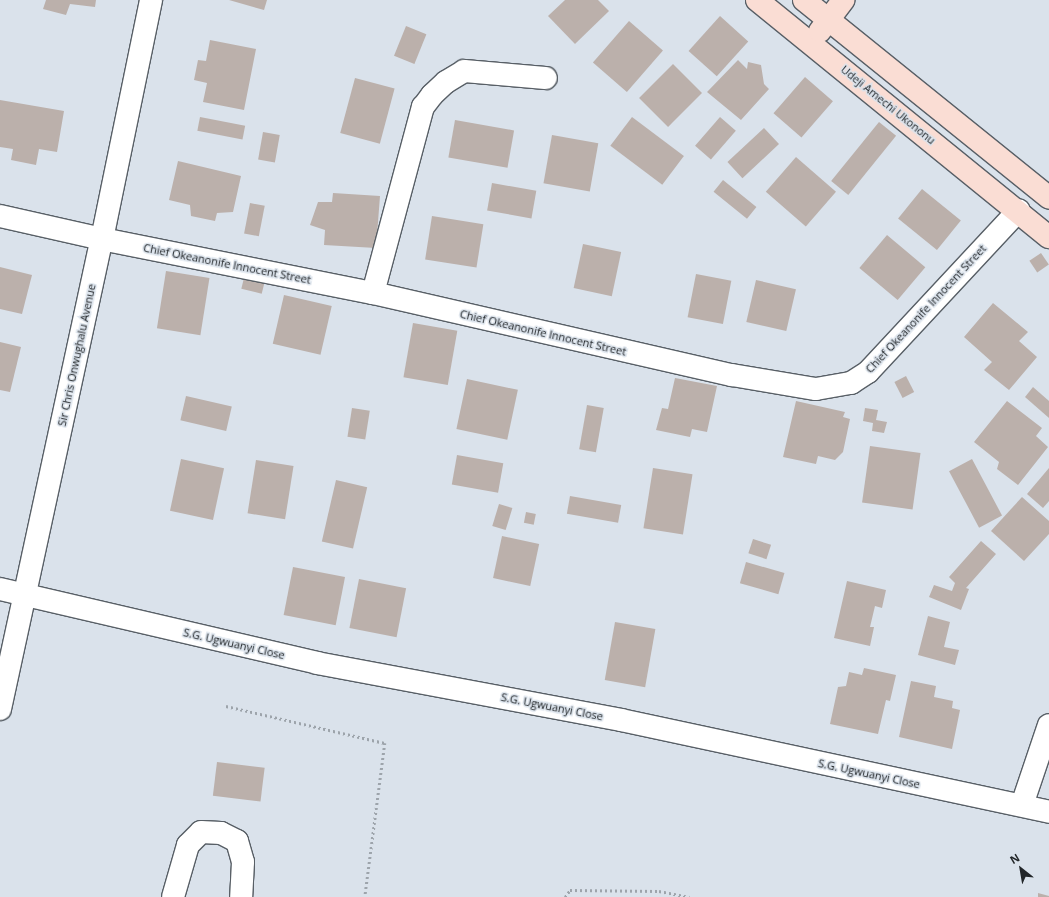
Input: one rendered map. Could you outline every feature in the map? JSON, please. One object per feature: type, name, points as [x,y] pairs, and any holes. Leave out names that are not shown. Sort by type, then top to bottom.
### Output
[{"type":"main road","points":[[804,0],[1049,198]]},
{"type":"main road","points":[[810,42],[829,20],[843,0]]},
{"type":"main road","name":"Udeji Amechi Ukononu","points":[[766,3],[810,42],[1019,210],[1049,237]]},
{"type":"street","name":"Sir Chris Onwughalu Avenue","points":[[0,709],[102,240],[151,0]]},
{"type":"street","points":[[373,293],[423,107],[432,95],[446,82],[464,71],[546,78]]},
{"type":"street","name":"Chief Okeanonife Innocent Street","points":[[0,216],[102,240],[373,293],[732,375],[816,389],[836,388],[851,383],[868,372],[1019,210]]},
{"type":"street","name":"S.G. Ugwuanyi Close","points":[[0,589],[317,663],[621,720],[1049,812]]},
{"type":"street","points":[[1022,805],[1049,725]]},
{"type":"street","points":[[173,897],[188,845],[201,832],[221,833],[237,841],[243,862],[241,897]]},
{"type":"path","points":[[226,706],[385,743],[365,897]]},
{"type":"path","points":[[565,897],[570,890],[659,891],[689,897]]},
{"type":"building","points":[[46,0],[96,0],[95,7],[70,4],[66,15],[43,9]]},
{"type":"building","points":[[229,0],[267,0],[264,10]]},
{"type":"building","points":[[565,0],[598,0],[609,11],[575,44],[548,16]]},
{"type":"building","points":[[720,16],[748,41],[717,76],[689,51]]},
{"type":"building","points":[[629,21],[663,51],[627,92],[593,63]]},
{"type":"building","points":[[406,26],[426,34],[414,64],[394,56]]},
{"type":"building","points":[[210,40],[256,49],[244,110],[203,102],[207,83],[194,80],[198,60],[206,61]]},
{"type":"building","points":[[738,60],[747,69],[748,62],[761,65],[764,84],[769,89],[741,120],[707,92]]},
{"type":"building","points":[[673,64],[702,93],[668,127],[639,98]]},
{"type":"building","points":[[805,77],[833,101],[801,138],[774,113]]},
{"type":"building","points":[[355,78],[395,89],[380,144],[340,133]]},
{"type":"building","points":[[0,100],[64,111],[57,152],[39,149],[36,165],[11,160],[13,149],[0,147]]},
{"type":"building","points":[[200,117],[245,126],[242,140],[197,131]]},
{"type":"building","points":[[632,117],[684,156],[662,185],[610,146]]},
{"type":"building","points":[[720,117],[736,131],[711,159],[695,146]]},
{"type":"building","points":[[455,120],[514,130],[507,168],[448,157]]},
{"type":"building","points":[[879,122],[896,136],[848,195],[831,181]]},
{"type":"building","points":[[764,128],[779,144],[742,178],[727,162]]},
{"type":"building","points":[[263,132],[280,135],[275,163],[258,160]]},
{"type":"building","points":[[552,135],[598,143],[590,191],[543,183]]},
{"type":"building","points":[[796,157],[836,192],[806,226],[766,192]]},
{"type":"building","points":[[178,161],[241,176],[233,212],[217,213],[215,221],[191,216],[190,205],[169,200]]},
{"type":"building","points":[[723,180],[756,207],[747,219],[714,192]]},
{"type":"building","points":[[492,183],[536,191],[531,218],[487,211]]},
{"type":"building","points":[[922,189],[961,220],[937,250],[898,219]]},
{"type":"building","points":[[333,193],[380,196],[376,248],[324,245],[325,230],[310,225],[318,202],[332,202]]},
{"type":"building","points":[[250,203],[265,206],[259,236],[244,233]]},
{"type":"building","points":[[432,216],[483,224],[476,268],[425,259]]},
{"type":"building","points":[[887,235],[925,267],[898,300],[859,268]]},
{"type":"building","points":[[583,244],[621,252],[612,296],[574,288]]},
{"type":"building","points":[[1041,253],[1049,265],[1037,272],[1029,261]]},
{"type":"building","points":[[0,267],[32,275],[22,314],[0,309]]},
{"type":"building","points":[[166,271],[209,278],[200,335],[157,328]]},
{"type":"building","points":[[696,274],[731,281],[723,324],[688,317]]},
{"type":"building","points":[[244,278],[264,283],[262,294],[241,289]]},
{"type":"building","points":[[756,280],[796,289],[786,331],[746,322]]},
{"type":"building","points":[[284,295],[332,306],[320,355],[273,344]]},
{"type":"building","points":[[993,303],[1028,332],[1019,341],[1037,357],[1009,390],[984,370],[992,362],[964,337]]},
{"type":"building","points":[[413,323],[457,331],[448,385],[403,377]]},
{"type":"building","points":[[0,342],[21,347],[10,392],[0,390]]},
{"type":"building","points":[[906,376],[914,392],[903,398],[894,382]]},
{"type":"building","points":[[675,378],[717,386],[707,432],[692,429],[690,437],[656,430],[662,408],[668,409]]},
{"type":"building","points":[[467,379],[518,390],[507,440],[456,429]]},
{"type":"building","points":[[1033,387],[1049,401],[1049,418],[1025,397]]},
{"type":"building","points":[[186,396],[232,407],[226,431],[180,420]]},
{"type":"building","points":[[796,401],[845,412],[843,417],[850,419],[843,452],[835,460],[818,456],[816,464],[783,457]]},
{"type":"building","points":[[1007,401],[1042,428],[1036,436],[1048,447],[1018,485],[997,469],[999,462],[974,442]]},
{"type":"building","points":[[587,405],[604,408],[596,452],[579,449]]},
{"type":"building","points":[[352,408],[370,411],[365,439],[347,437]]},
{"type":"building","points":[[865,408],[878,410],[876,420],[887,422],[884,433],[872,431],[873,423],[863,421]]},
{"type":"building","points":[[870,446],[921,453],[913,510],[862,502]]},
{"type":"building","points":[[457,455],[503,463],[498,493],[452,485]]},
{"type":"building","points":[[181,459],[224,468],[213,520],[170,511]]},
{"type":"building","points":[[972,459],[1002,516],[979,528],[949,471]]},
{"type":"building","points":[[256,460],[294,466],[285,519],[248,513]]},
{"type":"building","points":[[653,468],[693,474],[683,535],[643,528]]},
{"type":"building","points":[[1049,468],[1049,501],[1043,508],[1027,494]]},
{"type":"building","points":[[336,480],[367,487],[353,549],[322,541]]},
{"type":"building","points":[[570,496],[621,505],[618,523],[567,514]]},
{"type":"building","points":[[1022,497],[1049,521],[1049,534],[1024,561],[991,531]]},
{"type":"building","points":[[499,504],[512,508],[506,530],[492,526]]},
{"type":"building","points":[[526,512],[536,514],[534,525],[524,523]]},
{"type":"building","points":[[502,536],[539,544],[530,586],[493,578]]},
{"type":"building","points":[[753,539],[771,545],[766,559],[748,553]]},
{"type":"building","points":[[981,541],[996,554],[966,588],[969,589],[961,610],[929,597],[934,585],[952,591],[955,583],[949,577]]},
{"type":"building","points":[[746,562],[784,573],[778,594],[740,583]]},
{"type":"building","points":[[293,567],[345,577],[336,625],[284,615]]},
{"type":"building","points":[[359,579],[406,588],[397,637],[349,628]]},
{"type":"building","points":[[847,581],[886,590],[882,608],[875,606],[870,627],[874,627],[870,646],[834,638]]},
{"type":"building","points":[[928,616],[950,622],[944,647],[959,650],[955,665],[918,655]]},
{"type":"building","points":[[615,622],[655,629],[645,687],[605,680]]},
{"type":"building","points":[[864,668],[896,675],[890,701],[886,700],[878,734],[830,724],[838,687],[846,686],[849,672],[862,675]]},
{"type":"building","points":[[911,681],[936,686],[934,697],[953,701],[952,708],[960,710],[952,749],[899,737]]},
{"type":"building","points":[[217,762],[265,768],[260,802],[213,796]]},
{"type":"building","points":[[1038,893],[1049,896],[1049,897],[1038,897]]}]
